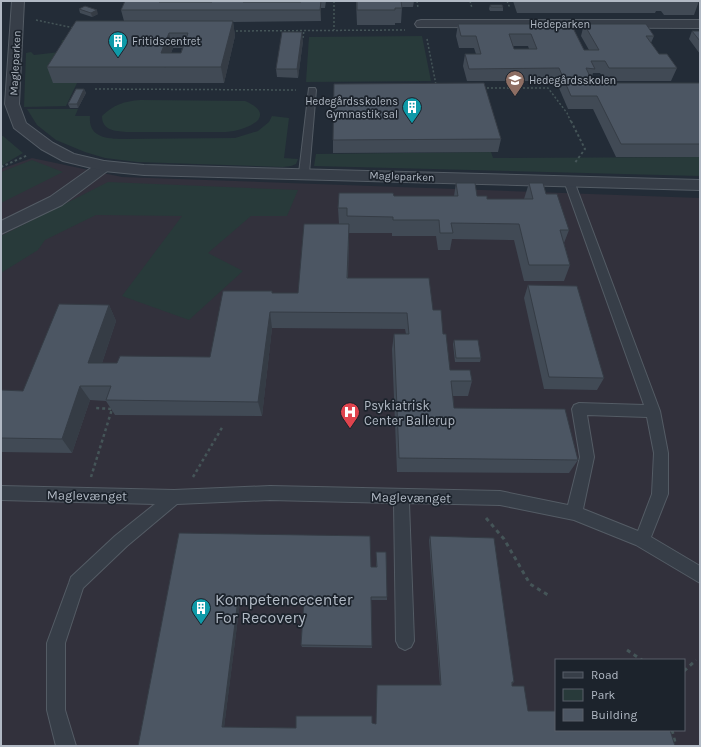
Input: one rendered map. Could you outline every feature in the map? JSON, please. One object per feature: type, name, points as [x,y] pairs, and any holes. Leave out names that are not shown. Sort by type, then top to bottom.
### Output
[{"type":"street","name":"Magleparken","points":[[18,1],[12,104],[19,124],[47,146],[69,158],[104,166],[144,170],[304,173],[700,185]]},
{"type":"street","name":"Hedeparken","points":[[421,24],[700,24]]},
{"type":"street","points":[[1,228],[56,201],[104,166]]},
{"type":"lane","points":[[304,173],[312,90]]},
{"type":"lane","points":[[569,181],[653,411],[661,453],[660,494],[642,540]]},
{"type":"lane","points":[[574,513],[587,457],[579,409],[653,411]]},
{"type":"lane","name":"Maglevænget","points":[[1,493],[181,497],[270,493],[500,498],[574,513],[642,540],[700,575]]},
{"type":"lane","points":[[66,746],[56,710],[56,643],[78,583],[121,541],[181,497]]},
{"type":"lane","points":[[401,497],[405,641]]},
{"type":"path","points":[[227,31],[334,30],[334,1]]},
{"type":"path","points":[[31,19],[80,29]]},
{"type":"path","points":[[303,38],[304,30]]},
{"type":"path","points":[[427,38],[437,89]]},
{"type":"path","points":[[548,88],[567,113],[585,149],[580,157],[565,172],[569,181]]},
{"type":"path","points":[[1,167],[47,146]]},
{"type":"path","points":[[85,495],[112,409],[94,408]]},
{"type":"path","points":[[181,497],[223,426]]},
{"type":"path","points":[[469,498],[504,539],[530,584],[548,595]]},
{"type":"path","points":[[627,650],[640,659]]},
{"type":"path","points":[[685,671],[696,660]]},
{"type":"path","points":[[672,731],[676,746]]},
{"type":"shaded area","name":"Psykiatrisk Center Ballerup","points":[[32,158],[122,177],[700,198],[700,746],[1,746],[1,169]]},
{"type":"green space","points":[[422,36],[431,81],[306,82],[309,37]]},
{"type":"green space","points":[[80,38],[53,83],[77,83],[66,106],[24,107],[26,53],[31,52],[34,55],[60,52],[62,40]]},
{"type":"green space","points":[[129,101],[245,101],[260,112],[260,117],[250,126],[226,132],[126,132],[113,130],[106,127],[102,116],[110,109]]},
{"type":"green space","points":[[27,109],[78,109],[75,116],[90,116],[90,123],[95,133],[105,137],[117,139],[235,138],[258,131],[269,122],[272,116],[289,118],[284,158],[298,159],[296,164],[283,167],[137,162],[105,158],[85,152],[56,140],[37,125]]},
{"type":"green space","points":[[1,136],[3,136],[23,153],[1,166]]},
{"type":"green space","points":[[491,152],[493,158],[700,157],[700,176],[314,166],[316,154]]},
{"type":"green space","points":[[32,160],[63,172],[1,203],[1,172]]},
{"type":"green space","points":[[108,182],[298,190],[287,216],[251,216],[208,253],[243,271],[189,320],[122,296],[182,216],[96,215],[45,240],[38,250],[1,273],[1,236]]},
{"type":"building","points":[[125,1],[321,1],[320,10],[121,10]]},
{"type":"building","points":[[357,1],[401,1],[402,8],[395,8],[395,10],[357,10]]},
{"type":"building","points":[[490,5],[502,5],[503,7],[491,7]]},
{"type":"building","points":[[85,6],[97,10],[91,13],[79,9]]},
{"type":"building","points":[[76,21],[233,21],[221,67],[47,67]],"holes":[[[169,33],[188,33],[181,53],[161,53]]]},
{"type":"building","name":"Hedegårdsskolen","points":[[458,24],[571,24],[584,50],[599,50],[584,24],[646,24],[654,36],[646,36],[659,54],[667,54],[677,68],[609,68],[605,61],[591,61],[595,69],[586,68],[593,83],[700,83],[700,144],[621,144],[597,96],[571,96],[559,68],[469,69],[465,54],[481,54],[476,36],[461,36]],"holes":[[[509,34],[531,34],[537,49],[514,49]]]},
{"type":"building","points":[[692,31],[700,31],[700,41]]},
{"type":"building","points":[[282,32],[302,32],[297,69],[276,69]]},
{"type":"building","name":"Hedegårdsskolens Gymnastik sal","points":[[484,83],[501,139],[333,140],[334,84]]},
{"type":"building","points":[[76,89],[84,89],[77,104],[68,104]]},
{"type":"building","points":[[456,183],[475,183],[477,196],[487,196],[487,199],[533,199],[529,183],[543,183],[546,194],[557,194],[569,230],[560,230],[570,265],[529,265],[519,224],[451,223],[453,233],[440,233],[439,220],[393,220],[393,217],[347,216],[347,208],[338,208],[339,193],[393,193],[394,196],[458,196]]},
{"type":"building","points":[[304,224],[349,224],[347,278],[429,278],[433,310],[441,310],[443,334],[446,334],[450,370],[470,370],[472,381],[451,381],[454,408],[565,409],[578,460],[399,458],[394,334],[409,334],[407,313],[270,312],[258,402],[106,400],[111,386],[80,386],[62,439],[1,438],[1,390],[23,391],[59,304],[109,305],[88,363],[117,363],[120,356],[210,357],[223,291],[272,291],[272,293],[298,293]]},
{"type":"building","points":[[528,285],[577,286],[604,378],[549,377]]},
{"type":"building","points":[[454,340],[478,340],[481,358],[456,358]]},
{"type":"building","name":"Kompetencecenter For Recovery","points":[[179,533],[370,536],[371,567],[377,567],[376,552],[386,552],[387,597],[371,597],[372,646],[301,645],[304,600],[238,599],[222,727],[296,728],[296,716],[372,716],[372,723],[376,724],[377,685],[441,685],[430,536],[494,538],[514,682],[512,682],[512,686],[524,686],[528,711],[555,711],[555,731],[670,731],[675,746],[138,746]]},
{"type":"place","name":"Fritidscentret","points":[[118,58]]},
{"type":"place","name":"Hedegårdsskolen","points":[[515,97]]},
{"type":"place","name":"Hedegårdsskolens Gymnastik sal","points":[[412,124]]},
{"type":"place","name":"Psykiatrisk Center Ballerup","points":[[350,429]]},
{"type":"place","name":"Kompetencecenter For Recovery","points":[[201,625]]}]
